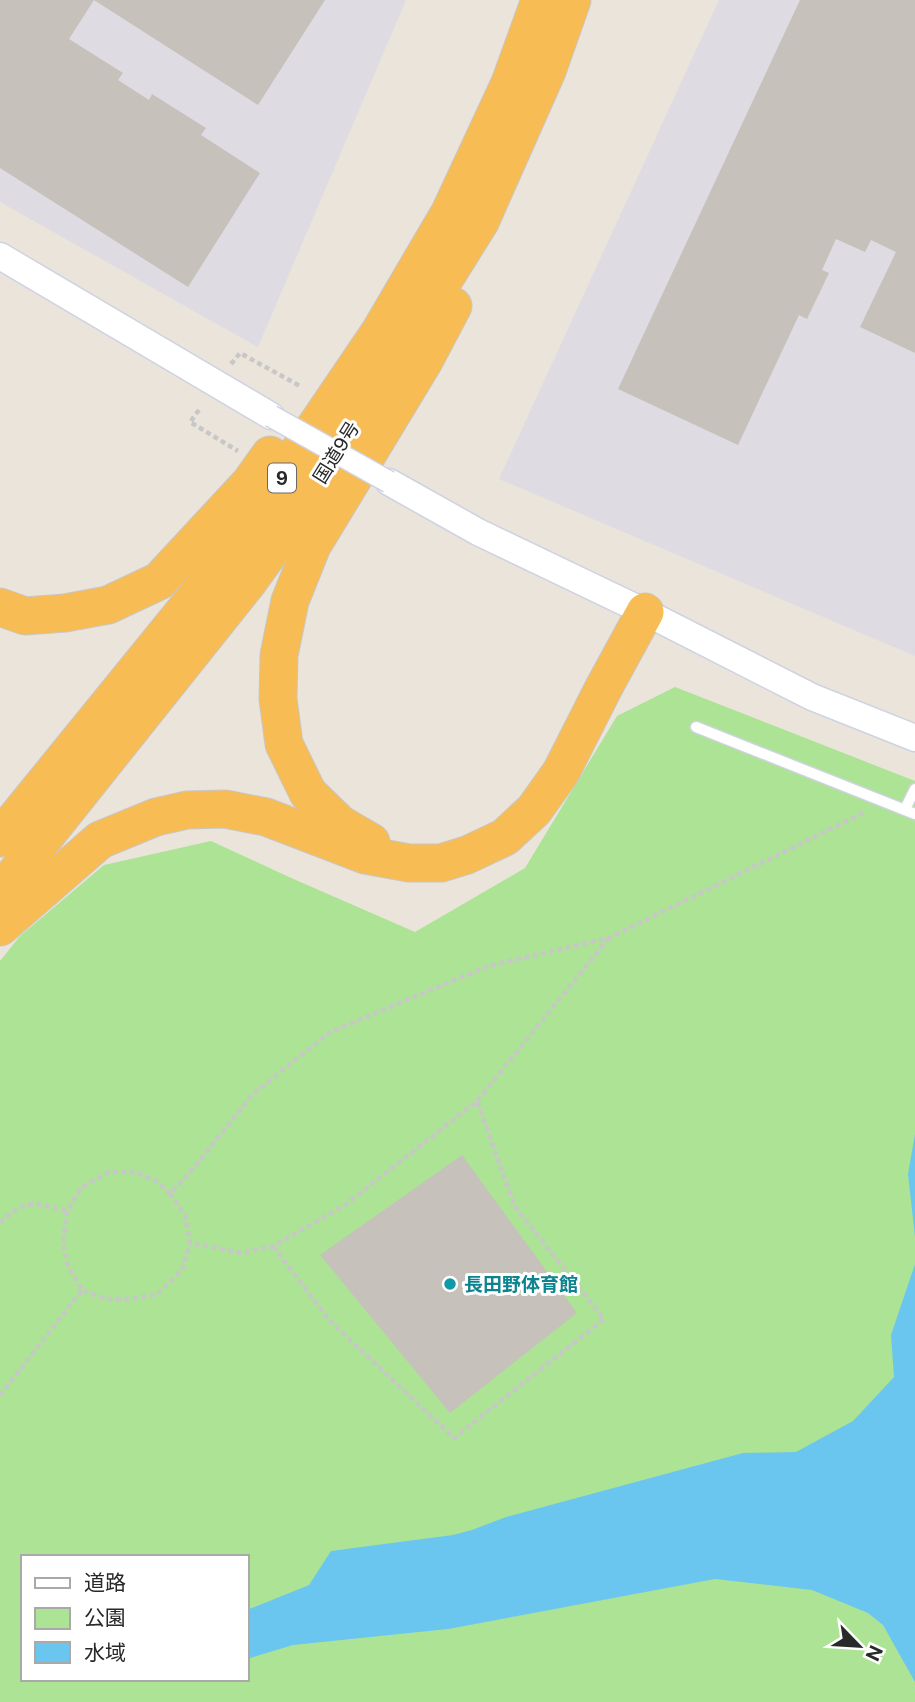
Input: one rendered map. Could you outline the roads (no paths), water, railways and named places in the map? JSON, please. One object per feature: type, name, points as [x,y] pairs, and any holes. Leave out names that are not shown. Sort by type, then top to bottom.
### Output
[{"type":"highway","name":"国道9号","points":[[0,838],[221,566],[379,333],[450,212],[510,83],[540,0]]},
{"type":"highway","name":"国道9号","points":[[0,893],[240,592],[307,498],[480,222],[547,71],[572,0]]},
{"type":"highway","points":[[0,607],[25,616],[65,613],[108,604],[159,580],[250,483],[306,406],[510,83]]},
{"type":"highway","points":[[409,863],[340,824],[308,793],[284,744],[278,699],[279,655],[290,601],[312,546],[424,361],[460,292],[480,222]]},
{"type":"highway","points":[[0,928],[100,840],[156,817],[187,810],[225,809],[265,817],[366,855],[409,863],[441,863],[467,855],[505,837],[534,810],[561,772],[645,612]]},
{"type":"street","points":[[0,256],[271,416],[478,532],[645,612],[812,697],[915,738]]},
{"type":"lane","points":[[696,727],[910,811],[915,789]]},
{"type":"water","points":[[915,1134],[915,1237],[908,1174]]},
{"type":"water","points":[[915,1264],[915,1682],[883,1625],[868,1613],[812,1590],[715,1579],[448,1629],[293,1645],[248,1659],[248,1610],[309,1585],[331,1551],[453,1535],[506,1517],[743,1453],[796,1452],[853,1421],[894,1377],[891,1335]]},
{"type":"place","name":"長田野体育館","points":[[450,1284]]}]
